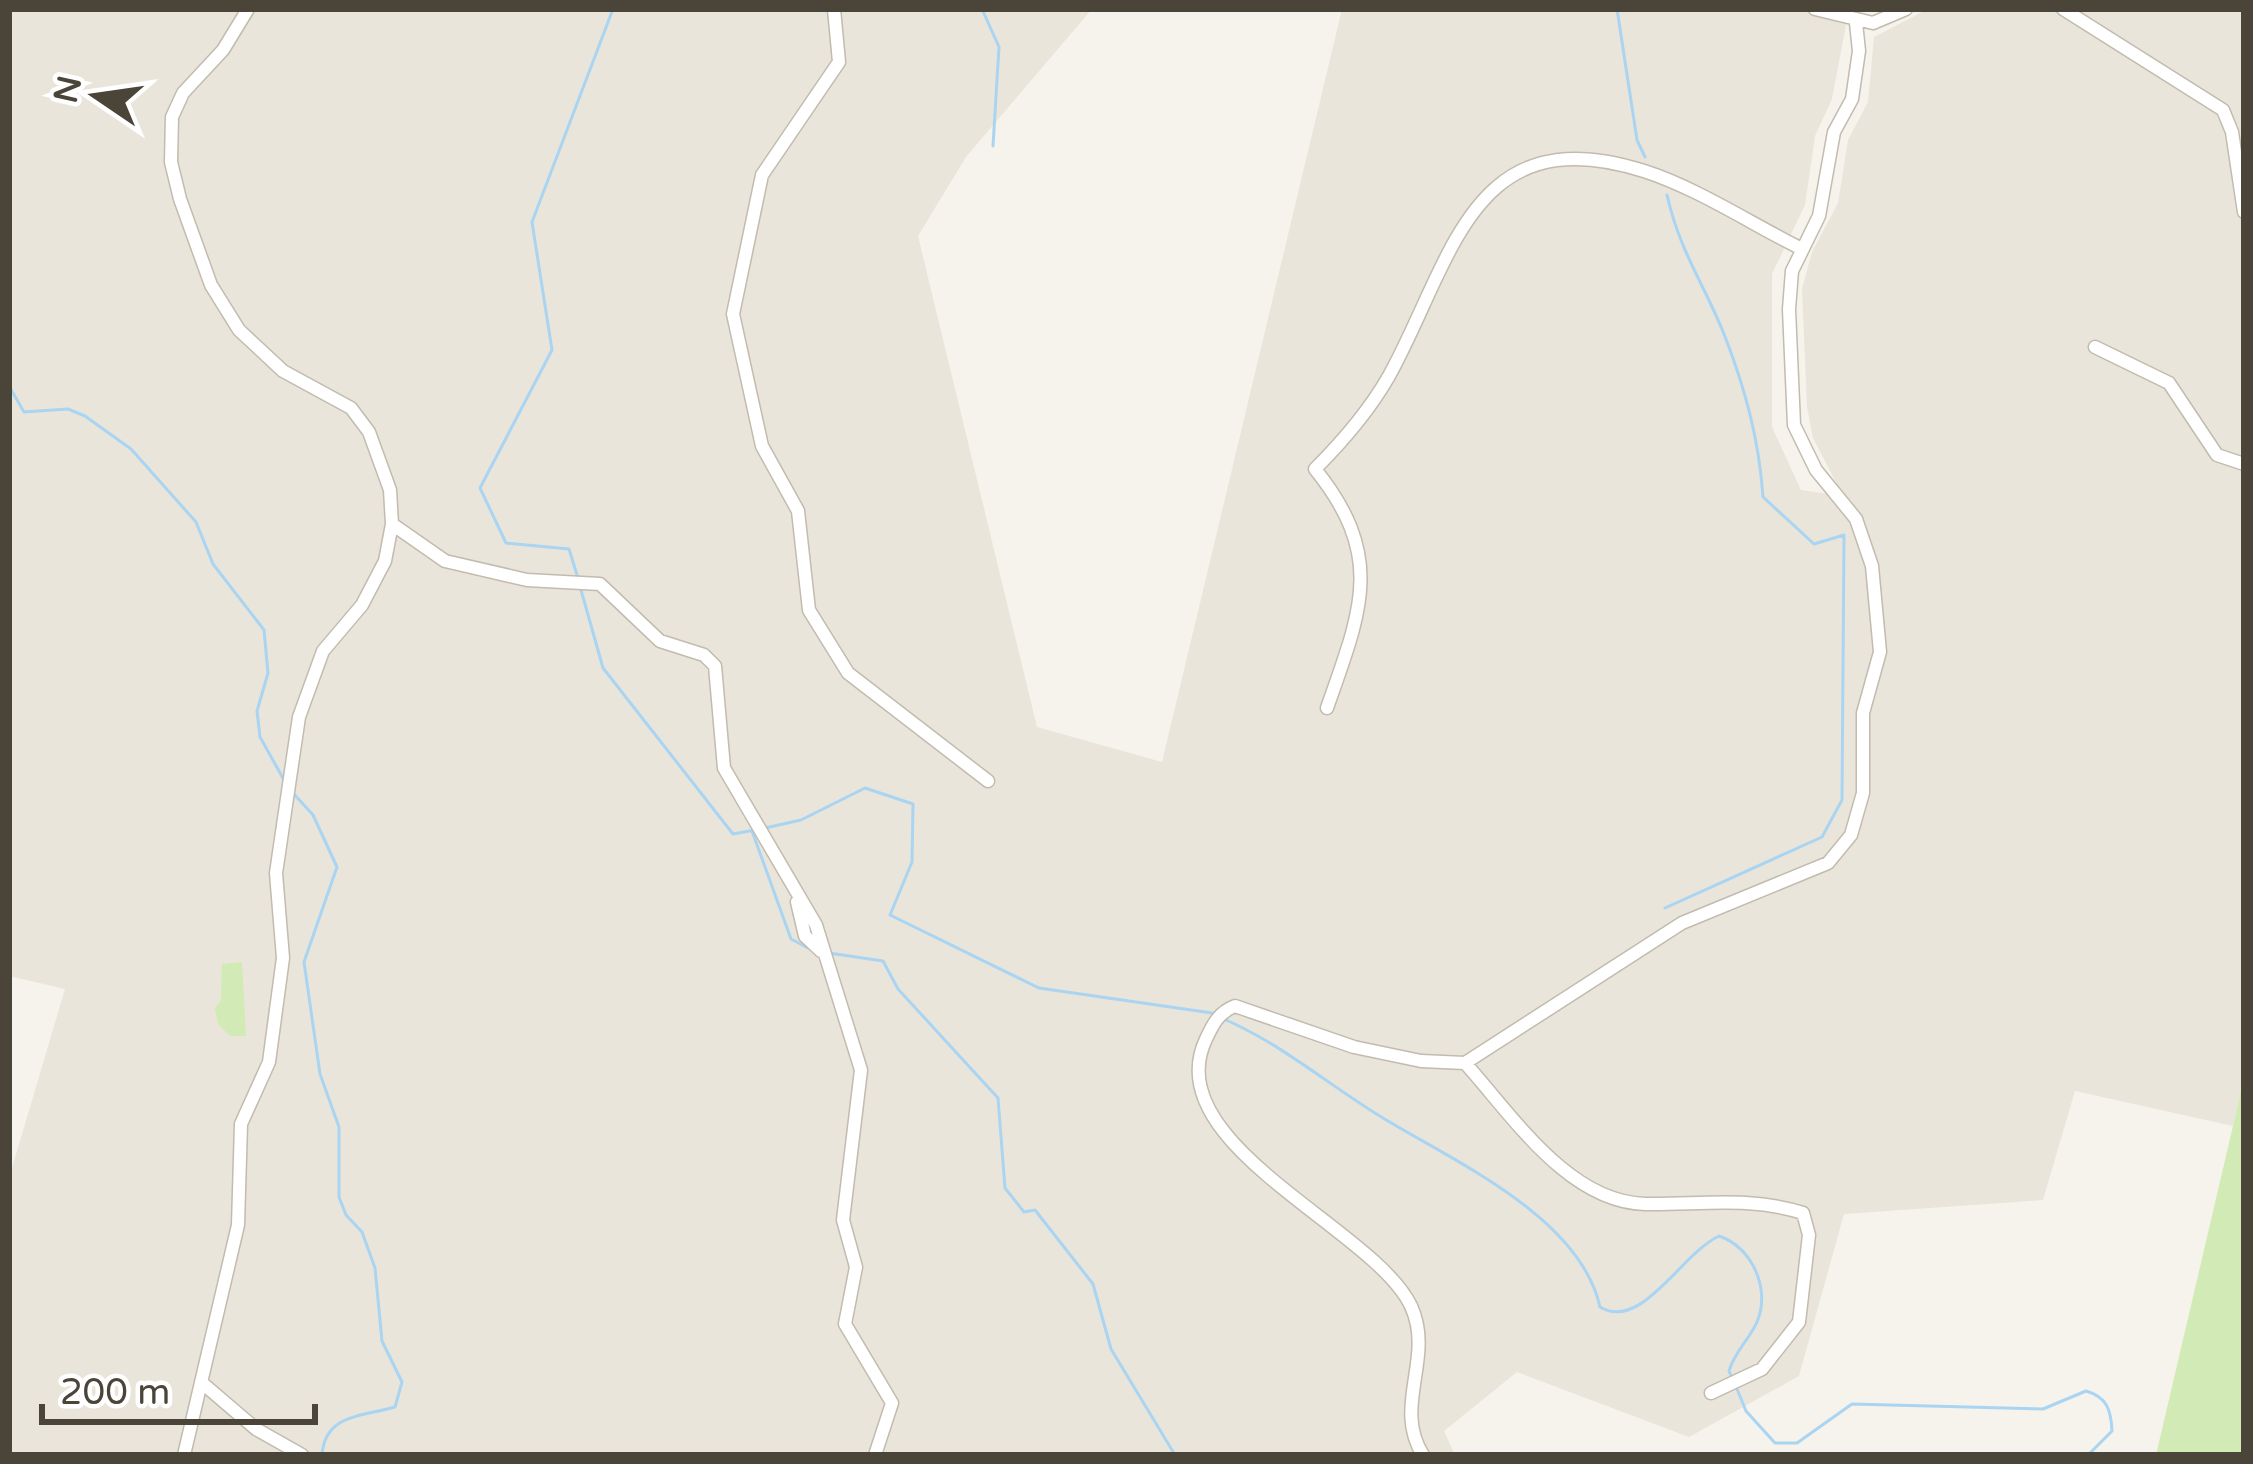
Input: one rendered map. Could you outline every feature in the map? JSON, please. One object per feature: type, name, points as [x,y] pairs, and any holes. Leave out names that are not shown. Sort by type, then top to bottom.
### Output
[{"type":"street","points":[[184,1455],[238,1225],[242,1124],[269,1062],[284,958],[276,873],[299,717],[323,651],[362,604],[385,561],[392,524],[390,490],[370,432],[351,408],[284,371],[239,330],[211,285],[180,199],[171,162],[172,116],[183,93],[223,50],[248,9]]},
{"type":"street","points":[[834,9],[838,62],[762,176],[733,314],[762,446],[798,511],[809,610],[848,673],[988,782]]},
{"type":"street","points":[[1815,9],[1856,23],[1873,23],[1906,9]]},
{"type":"street","points":[[2063,9],[2223,110],[2232,132],[2244,212]]},
{"type":"street","points":[[1423,1455],[1408,1417],[1421,1361],[1409,1303],[1393,1281],[1238,1146],[1205,1102],[1198,1065],[1215,1021],[1235,1006],[1354,1047],[1420,1061],[1465,1063],[1682,923],[1828,863],[1851,835],[1863,793],[1860,737],[1879,640],[1868,547],[1856,519],[1816,470],[1794,424],[1789,288],[1800,248],[1819,216],[1834,132],[1852,99],[1859,52],[1856,23]]},
{"type":"street","points":[[1327,708],[1363,606],[1363,567],[1343,504],[1315,469],[1344,439],[1388,378],[1462,224],[1511,172],[1568,157],[1645,171],[1800,248]]},
{"type":"street","points":[[2095,347],[2151,370],[2184,396],[2217,455],[2244,464]]},
{"type":"street","points":[[392,524],[445,561],[527,580],[600,584],[660,641],[710,660],[718,676],[718,737],[728,780],[775,848],[816,925],[861,1070],[843,1220],[856,1267],[845,1324],[892,1403],[875,1455]]},
{"type":"street","points":[[1465,1063],[1557,1163],[1601,1193],[1640,1204],[1725,1199],[1803,1213],[1809,1235],[1798,1322],[1762,1369],[1711,1393]]},
{"type":"street","points":[[201,1382],[256,1429],[302,1455]]},
{"type":"shaded area","points":[[9,9],[1092,9],[966,157],[918,236],[1037,727],[1162,762],[1342,9],[1849,9],[1832,99],[1815,136],[1805,205],[1772,274],[1772,427],[1801,490],[1843,496],[1813,438],[1807,407],[1802,289],[1812,252],[1838,203],[1848,140],[1868,102],[1874,37],[1928,9],[2244,9],[2244,1077],[2233,1126],[2075,1091],[2043,1200],[1844,1214],[1799,1376],[1689,1437],[1517,1372],[1444,1431],[1455,1455],[9,1455],[9,1178],[65,989],[9,976]]},
{"type":"green space","points":[[242,962],[246,1036],[230,1036],[218,1024],[215,1008],[221,1000],[222,964]]},
{"type":"green space","points":[[2244,1077],[2244,1455],[2156,1455],[2233,1126]]},
{"type":"waterway","points":[[577,575],[569,549],[506,543],[480,488],[552,350],[532,222],[613,9]]},
{"type":"waterway","points":[[982,9],[999,47],[993,146]]},
{"type":"waterway","points":[[1617,9],[1637,140],[1645,157]]},
{"type":"waterway","points":[[1665,908],[1822,837],[1842,800],[1844,535],[1814,544],[1763,497],[1754,434],[1738,374],[1678,233],[1667,195]]},
{"type":"waterway","points":[[9,386],[24,412],[68,409],[131,449],[196,522],[213,564],[264,630],[268,673],[257,711],[260,737],[284,780]]},
{"type":"waterway","points":[[581,590],[603,668],[733,834],[755,830]]},
{"type":"waterway","points":[[765,828],[801,820],[865,788],[913,804],[912,862],[890,915],[1039,988],[1212,1013]]},
{"type":"waterway","points":[[293,793],[313,815],[337,867],[304,962],[320,1074],[339,1127],[339,1197],[346,1215],[362,1232],[375,1268],[382,1341],[402,1382],[395,1407],[337,1424],[322,1455]]},
{"type":"waterway","points":[[752,831],[791,939],[808,948]]},
{"type":"waterway","points":[[829,953],[883,961],[898,989],[998,1098],[1005,1188],[1024,1212],[1035,1210],[1093,1284],[1111,1349],[1175,1455]]},
{"type":"waterway","points":[[1226,1020],[1511,1195],[1568,1246],[1588,1275],[1600,1307],[1615,1312],[1631,1309],[1719,1236],[1741,1249],[1756,1271],[1762,1296],[1757,1322],[1729,1371],[1733,1380]]},
{"type":"waterway","points":[[1737,1389],[1746,1411],[1775,1443],[1797,1443],[1852,1404],[2043,1409],[2086,1391],[2106,1405],[2112,1431],[2088,1455]]}]
